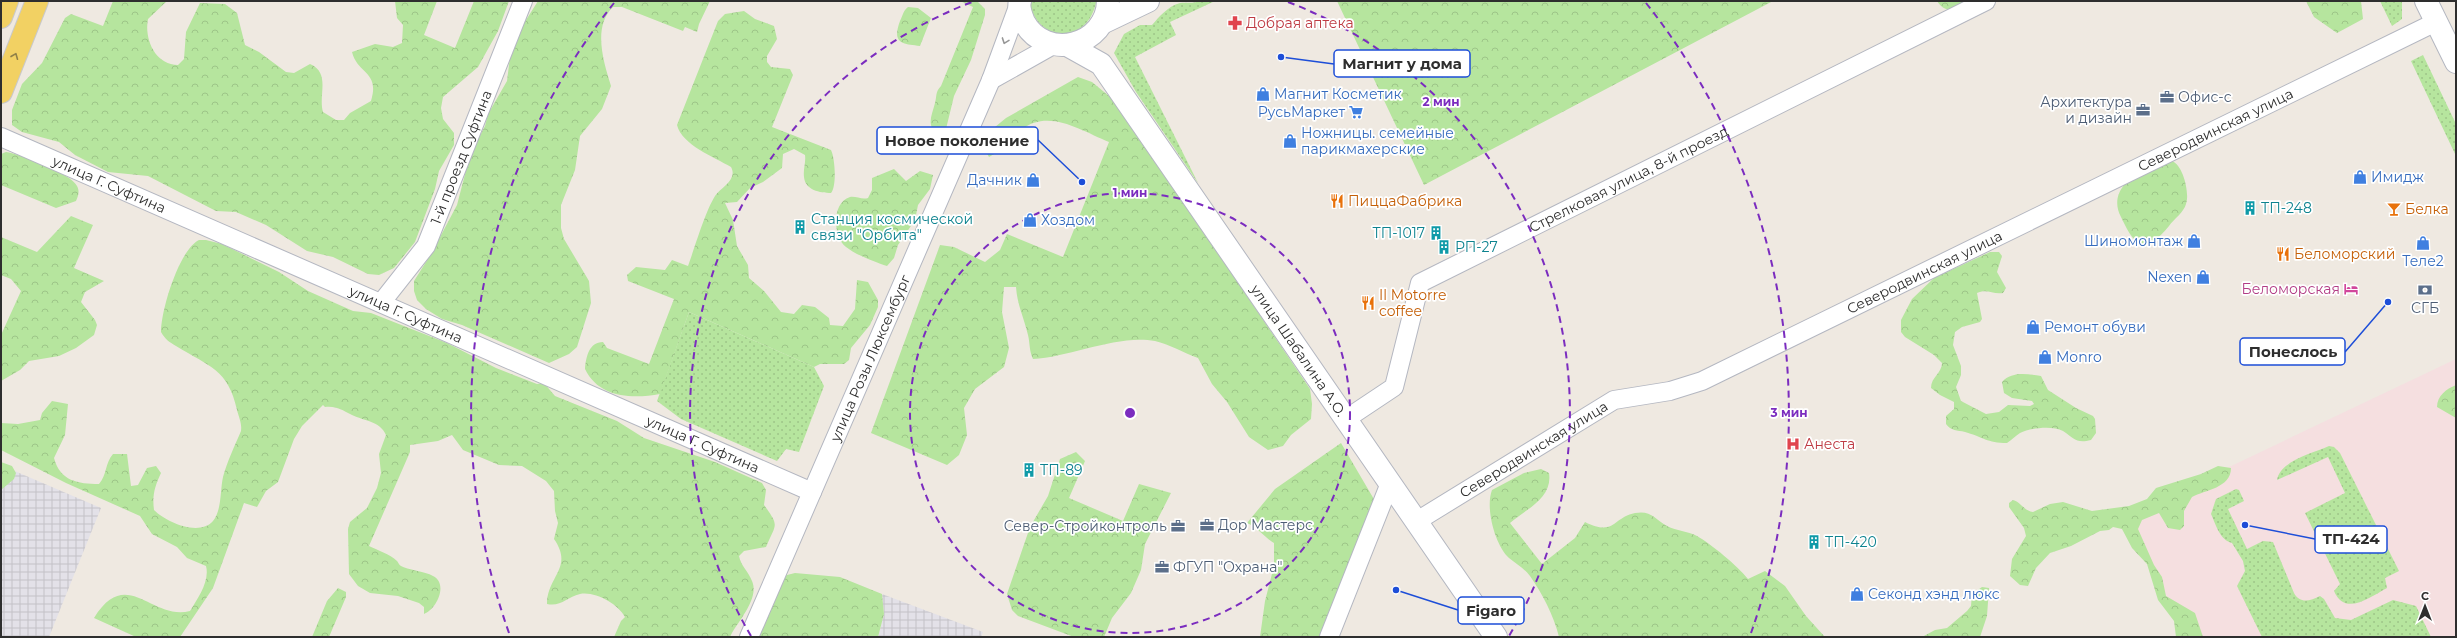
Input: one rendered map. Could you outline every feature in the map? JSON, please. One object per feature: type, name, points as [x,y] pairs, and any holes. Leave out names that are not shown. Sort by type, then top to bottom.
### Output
[{"type":"main road","points":[[1,17],[7,1]]},
{"type":"main road","points":[[1,92],[37,1]]},
{"type":"street","name":"1-й проезд Суфтина","points":[[381,303],[426,246],[523,1]]},
{"type":"street","points":[[1019,3],[1021,16],[1034,34],[1101,64],[1100,26],[1108,1]]},
{"type":"street","points":[[991,80],[1061,45],[1084,40],[1100,26],[1148,1]]},
{"type":"street","name":"Стрелковая улица, 8-й проезд","points":[[1346,419],[1394,387],[1420,283],[1986,1]]},
{"type":"street","points":[[2426,1],[2456,62]]},
{"type":"street","name":"улица Розы Люксембург","points":[[749,637],[991,80],[1019,3]]},
{"type":"street","name":"Северодвинская улица","points":[[1417,521],[1614,400],[1670,391],[1702,381],[2436,22]]},
{"type":"street","name":"улица Шабалина А.О.","points":[[1101,64],[1496,637]]},
{"type":"street","name":"улица Г. Суфтина","points":[[1,137],[812,492]]},
{"type":"street","points":[[1329,637],[1390,483]]},
{"type":"shaded area","points":[[2456,359],[2456,637],[2186,637],[2128,515]]},
{"type":"shaded area","points":[[10,469],[101,508],[49,637],[1,637],[1,492]]},
{"type":"shaded area","points":[[882,594],[983,632],[981,637],[878,637],[884,614]]},
{"type":"green space","points":[[113,1],[167,1],[148,19],[148,35],[153,50],[157,56],[170,64],[178,65],[184,59],[186,32],[200,3],[225,4],[237,13],[245,45],[259,52],[286,72],[294,73],[310,64],[316,68],[322,79],[323,112],[336,120],[344,120],[350,113],[371,101],[373,91],[371,78],[359,65],[352,52],[375,44],[393,47],[402,43],[403,25],[397,18],[395,1],[437,1],[424,35],[455,48],[474,1],[509,1],[498,31],[478,67],[443,97],[441,108],[443,119],[454,133],[454,145],[439,171],[435,189],[415,242],[394,268],[379,275],[368,274],[333,257],[307,251],[266,225],[236,212],[216,211],[148,176],[108,172],[75,155],[59,142],[22,132],[12,125],[12,110],[22,84],[42,63],[65,18],[71,14],[103,26]]},
{"type":"green space","points":[[538,1],[710,1],[699,24],[697,32],[685,27],[683,31],[622,7],[613,7],[607,15],[601,35],[605,67],[611,86],[602,109],[580,136],[575,170],[561,205],[561,228],[564,239],[589,281],[591,303],[577,347],[569,354],[549,363],[462,325],[442,319],[426,309],[417,300],[414,291],[414,281],[431,254],[457,205],[470,155],[485,126],[488,114],[507,81],[510,57],[521,28]]},
{"type":"green space","points":[[960,1],[977,1],[985,9],[985,15],[971,60],[954,96],[946,129],[943,133],[937,134],[932,127],[931,116],[937,92],[941,86],[973,7]]},
{"type":"green space","points":[[1029,1],[1096,1],[1096,3],[1091,17],[1082,27],[1073,32],[1062,34],[1051,31],[1041,25],[1034,15]]},
{"type":"green space","points":[[1199,1],[1215,1],[1170,22],[1176,35],[1135,57],[1198,183],[1136,92],[1114,53],[1124,34],[1140,25],[1152,25],[1164,12],[1176,4]]},
{"type":"green space","points":[[1337,1],[1773,1],[1424,185]]},
{"type":"green space","points":[[1937,1],[1974,1],[1959,8],[1949,10],[1941,6]]},
{"type":"green space","points":[[2306,1],[2361,1],[2363,19],[2337,33],[2314,17]]},
{"type":"green space","points":[[2380,1],[2402,1],[2402,19],[2392,26]]},
{"type":"green space","points":[[908,7],[918,8],[931,18],[920,46],[903,43],[898,38],[897,34],[900,21]]},
{"type":"green space","points":[[744,11],[755,19],[774,26],[777,39],[767,56],[767,62],[771,67],[790,69],[793,75],[772,127],[831,150],[834,159],[835,172],[834,184],[831,193],[810,188],[805,181],[805,155],[794,149],[783,154],[782,168],[763,182],[750,188],[737,202],[725,203],[733,220],[737,246],[748,265],[749,278],[764,291],[781,312],[794,314],[802,305],[815,307],[829,318],[830,325],[843,326],[855,309],[857,280],[868,282],[878,300],[878,307],[870,325],[851,348],[849,360],[844,364],[820,364],[814,367],[689,312],[660,394],[649,396],[628,396],[608,391],[591,379],[585,369],[587,355],[591,347],[603,342],[607,348],[649,364],[674,299],[628,281],[627,275],[636,267],[665,270],[672,260],[688,266],[711,203],[715,196],[731,180],[733,172],[731,167],[708,155],[685,139],[677,125],[718,21],[725,14]]},
{"type":"green space","points":[[2423,55],[2456,124],[2456,156],[2411,61]]},
{"type":"green space","points":[[1078,77],[1092,82],[1115,101],[1310,389],[1312,404],[1311,419],[1291,435],[1283,446],[1268,450],[1249,437],[1227,402],[1212,384],[1198,358],[1166,344],[1155,341],[1126,341],[1033,359],[1016,287],[1004,287],[1002,312],[1009,348],[1004,367],[975,389],[964,408],[967,435],[959,455],[947,465],[871,433],[940,245],[954,247],[985,262],[1000,250],[1007,234],[1063,257],[1109,142],[1065,124],[1054,121],[1043,121],[1032,124],[1021,130],[998,151],[989,157],[985,150],[995,127],[1006,118]]},
{"type":"green space","points":[[6,152],[33,160],[66,176],[73,181],[78,188],[76,201],[56,208],[1,185],[1,154]]},
{"type":"green space","points":[[2172,161],[2179,168],[2185,180],[2187,199],[2185,207],[2161,235],[2153,241],[2147,244],[2136,242],[2126,228],[2119,213],[2117,204],[2118,196],[2125,184],[2166,162]]},
{"type":"green space","points":[[894,169],[906,181],[920,171],[933,175],[930,189],[918,205],[915,220],[898,245],[894,258],[887,266],[860,255],[846,247],[838,236],[836,220],[837,213],[844,200],[850,197],[864,199],[868,198],[872,190],[872,178]]},
{"type":"green space","points":[[71,216],[93,225],[74,268],[104,281],[85,292],[81,302],[95,320],[97,325],[94,335],[76,348],[59,356],[29,361],[20,370],[1,381],[1,335],[21,291],[11,279],[1,275],[1,237],[37,252]]},
{"type":"green space","points":[[199,240],[222,244],[279,272],[308,291],[353,311],[371,313],[447,343],[496,368],[537,384],[544,383],[555,396],[617,421],[644,438],[715,462],[762,483],[766,490],[764,505],[772,517],[775,525],[766,547],[744,551],[739,556],[741,563],[749,574],[754,588],[747,610],[730,637],[614,637],[621,621],[625,617],[622,612],[612,603],[606,600],[592,594],[580,594],[560,603],[552,605],[547,604],[548,594],[561,565],[559,549],[554,539],[558,523],[555,511],[554,491],[546,481],[522,466],[499,465],[463,450],[452,435],[438,441],[410,445],[410,452],[369,546],[391,556],[400,566],[430,574],[438,580],[440,585],[439,596],[433,608],[424,614],[424,607],[419,603],[398,596],[370,593],[358,586],[349,574],[348,529],[350,522],[367,508],[377,488],[381,473],[379,454],[386,435],[376,424],[339,409],[325,407],[323,405],[302,426],[294,439],[278,482],[266,491],[257,507],[244,503],[213,588],[180,637],[136,637],[94,618],[106,603],[117,596],[129,595],[140,598],[163,609],[176,612],[190,611],[200,595],[205,583],[207,572],[206,566],[187,558],[177,547],[152,534],[140,516],[66,483],[1,450],[1,423],[18,424],[40,420],[42,413],[52,401],[68,404],[65,435],[54,458],[57,466],[65,476],[77,482],[99,484],[113,454],[127,454],[131,486],[138,485],[147,468],[156,466],[161,473],[153,500],[154,510],[159,515],[174,523],[191,528],[207,526],[213,521],[218,511],[223,477],[241,431],[240,420],[233,396],[223,377],[216,370],[169,342],[161,332],[164,310],[172,282],[185,256],[192,246]]},
{"type":"green space","points":[[1990,252],[1999,252],[2002,256],[1997,272],[2006,288],[2003,293],[1984,291],[1977,293],[1982,319],[1980,322],[1962,327],[1955,332],[1953,345],[1961,366],[1961,375],[1956,387],[1961,401],[1986,414],[1999,412],[2008,405],[2030,406],[2034,404],[2032,401],[2012,398],[2004,393],[2002,382],[2010,376],[2020,374],[2041,376],[2048,390],[2076,408],[2093,416],[2095,419],[2096,433],[2091,440],[2078,441],[2063,431],[2047,428],[2024,431],[2007,443],[2000,443],[1954,430],[1946,424],[1946,416],[1954,409],[1954,402],[1940,395],[1931,388],[1931,384],[1940,370],[1942,363],[1934,355],[1905,337],[1901,332],[1901,320],[1912,299],[1934,278]]},
{"type":"green space","points":[[689,312],[814,367],[824,386],[799,452],[786,449],[777,461],[681,419],[657,401]]},
{"type":"green space","points":[[2456,385],[2456,418],[2437,407],[2437,403],[2443,393]]},
{"type":"green space","points":[[1341,443],[1375,501],[1319,637],[1260,637],[1265,601],[1274,566],[1274,543],[1247,523],[1275,489]]},
{"type":"green space","points":[[2329,446],[2334,447],[2340,453],[2399,571],[2385,578],[2387,588],[2358,603],[2345,603],[2339,599],[2334,591],[2340,584],[2305,513],[2345,493],[2328,457],[2277,480],[2279,473],[2298,458]]},
{"type":"green space","points":[[1076,452],[1085,461],[1069,498],[1123,521],[1139,484],[1171,493],[1145,544],[1141,570],[1131,593],[1112,618],[1104,637],[1074,637],[1018,616],[1012,610],[1007,594],[1030,527],[1048,496],[1060,459]]},
{"type":"green space","points":[[1,462],[12,466],[16,473],[14,479],[1,490]]},
{"type":"green space","points":[[2218,466],[2231,468],[2230,475],[2222,484],[2192,497],[2184,511],[2184,526],[2180,530],[2168,528],[2159,513],[2142,520],[2138,529],[2154,565],[2162,577],[2166,596],[2195,613],[2203,637],[2176,637],[2174,621],[2158,600],[2147,564],[2132,548],[2122,529],[2113,527],[2109,530],[2100,531],[2071,546],[2050,553],[2036,568],[2028,586],[2020,585],[2010,576],[2012,559],[2026,536],[2024,528],[2009,507],[2009,503],[2013,500],[2027,510],[2033,512],[2050,504],[2063,502],[2092,511],[2129,506],[2147,499],[2156,488],[2201,474]]},
{"type":"green space","points":[[1541,469],[1549,473],[1549,482],[1543,496],[1510,523],[1542,564],[1575,538],[1585,522],[1595,526],[1608,527],[1628,515],[1640,512],[1649,514],[1667,526],[1697,536],[1717,550],[1748,579],[1765,571],[1785,586],[1806,616],[1825,637],[1559,637],[1551,613],[1530,576],[1509,558],[1499,544],[1491,516],[1490,498],[1492,490],[1524,473]]},
{"type":"green space","points":[[2236,489],[2239,490],[2244,501],[2228,509],[2247,549],[2263,541],[2273,542],[2294,593],[2299,599],[2309,600],[2320,596],[2324,599],[2335,618],[2351,620],[2393,600],[2416,606],[2431,637],[2262,637],[2237,586],[2245,571],[2243,561],[2232,543],[2224,539],[2221,535],[2211,514],[2216,499]]},
{"type":"green space","points":[[795,573],[840,577],[882,594],[884,614],[878,637],[757,637],[783,576]]},
{"type":"green space","points":[[1982,587],[1989,588],[1987,616],[1980,637],[1922,637],[1935,630],[1947,628],[1967,611],[1971,606],[1972,594]]},
{"type":"green space","points":[[338,588],[346,592],[346,597],[329,637],[312,637],[327,601]]},
{"type":"place","name":"Добрая аптека","points":[[1235,23]]},
{"type":"place","name":"Магнит у дома","points":[[1281,57]]},
{"type":"place","name":"Магнит Косметик","points":[[1263,94]]},
{"type":"place","name":"Офис-с","points":[[2167,97]]},
{"type":"place","name":"Архитектура и дизайн","points":[[2143,110]]},
{"type":"place","name":"РусьМаркет","points":[[1356,112]]},
{"type":"place","name":"Ножницы. семейные парикмахерские","points":[[1290,141]]},
{"type":"place","name":"Имидж","points":[[2360,177]]},
{"type":"place","name":"Дачник","points":[[1033,180]]},
{"type":"place","name":"Новое поколение","points":[[1082,182]]},
{"type":"place","name":"ПиццаФабрика","points":[[1337,201]]},
{"type":"place","name":"ТП-248","points":[[2250,208]]},
{"type":"place","name":"Белка","points":[[2394,209]]},
{"type":"place","name":"Хоздом","points":[[1030,220]]},
{"type":"place","name":"Станция космической связи \"Орбита\"","points":[[800,227]]},
{"type":"place","name":"ТП-1017","points":[[1436,233]]},
{"type":"place","name":"Шиномонтаж","points":[[2194,241]]},
{"type":"place","name":"Теле2","points":[[2423,243]]},
{"type":"place","name":"РП-27","points":[[1444,247]]},
{"type":"place","name":"Беломорский","points":[[2283,254]]},
{"type":"place","name":"Nexen","points":[[2203,277]]},
{"type":"place","name":"Беломорская","points":[[2351,289]]},
{"type":"place","name":"СГБ","points":[[2425,290]]},
{"type":"place","name":"Понеслось","points":[[2388,302]]},
{"type":"place","name":"Il Motorre coffee","points":[[1368,303]]},
{"type":"place","name":"Ремонт обуви","points":[[2033,327]]},
{"type":"place","name":"Monro","points":[[2045,357]]},
{"type":"place","name":"Анеста","points":[[1793,444]]},
{"type":"place","name":"ТП-89","points":[[1029,470]]},
{"type":"place","name":"Дор Мастерс","points":[[1207,525]]},
{"type":"place","name":"ТП-424","points":[[2245,525]]},
{"type":"place","name":"Север-Стройконтроль","points":[[1178,526]]},
{"type":"place","name":"ТП-420","points":[[1814,542]]},
{"type":"place","name":"ФГУП \"Охрана\"","points":[[1162,567]]},
{"type":"place","name":"Figaro","points":[[1396,590]]},
{"type":"place","name":"Секонд хэнд люкс","points":[[1857,594]]}]
